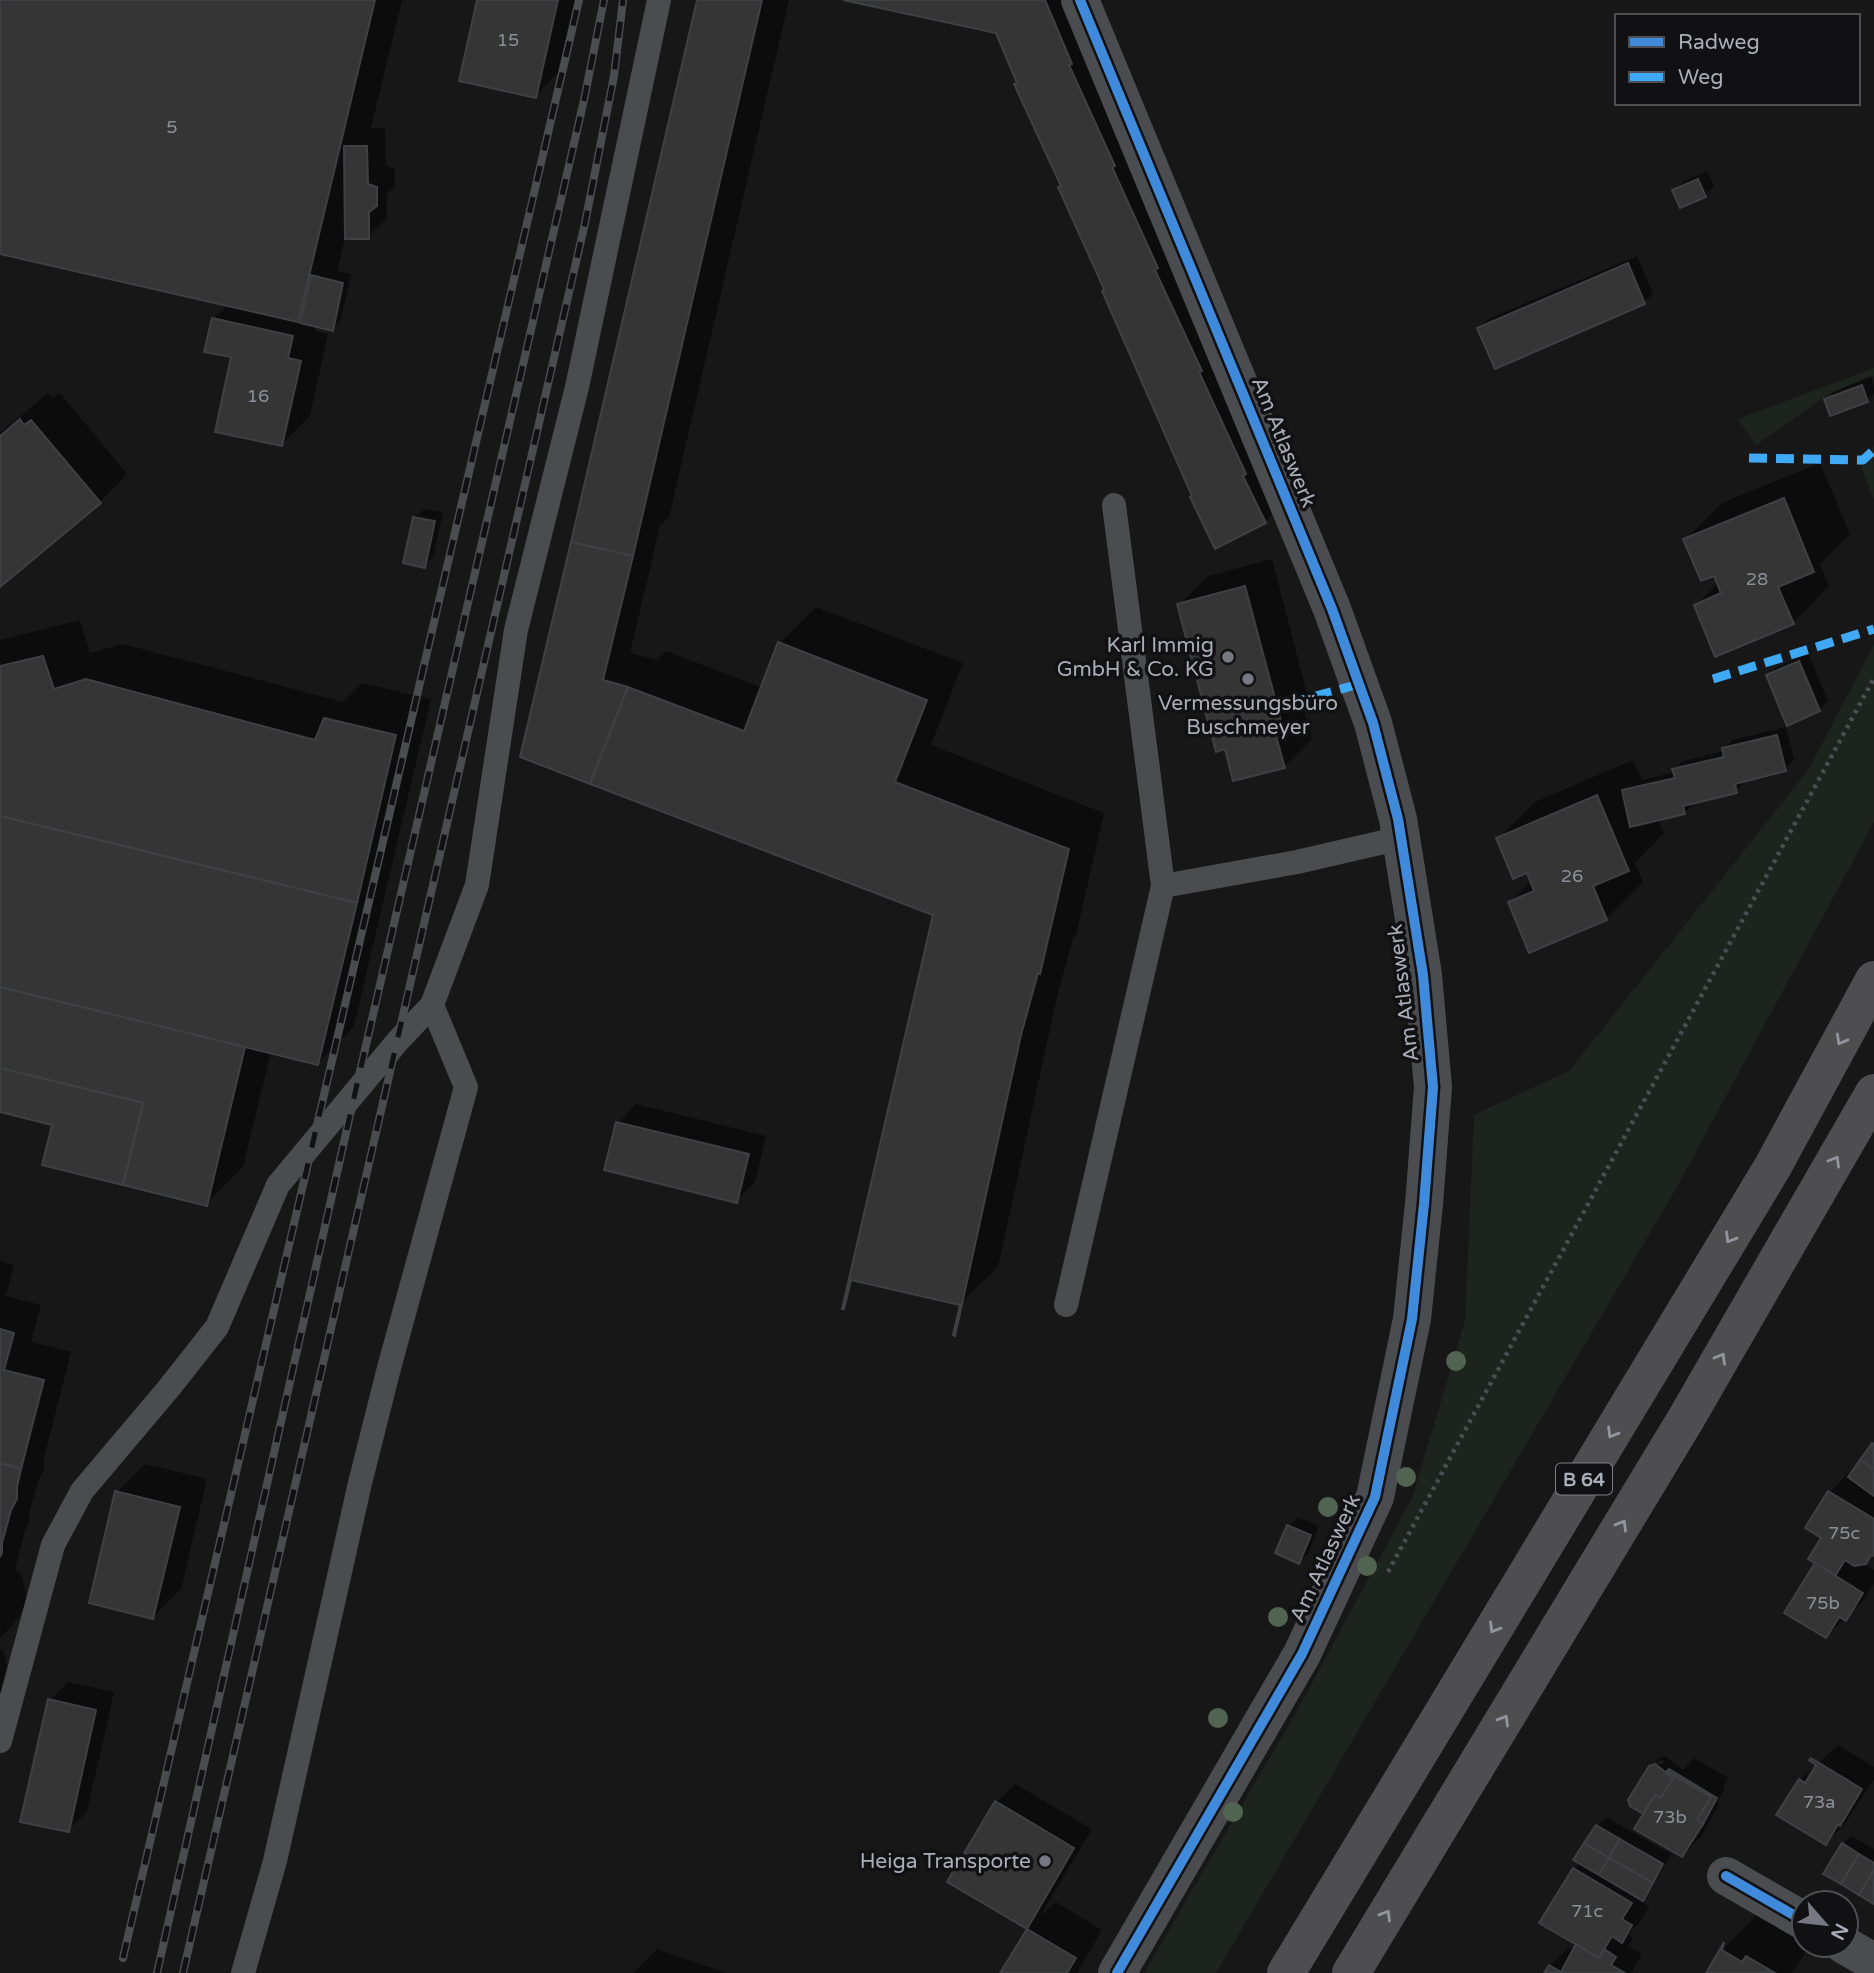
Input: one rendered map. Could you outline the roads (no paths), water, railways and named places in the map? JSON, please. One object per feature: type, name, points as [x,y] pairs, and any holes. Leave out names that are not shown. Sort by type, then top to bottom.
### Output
[{"type":"highway","name":"B 64","points":[[1286,1973],[1772,1168],[1874,980]]},
{"type":"highway","name":"B 64","points":[[1351,1973],[1687,1418],[1874,1093]]},
{"type":"street","name":"Am Atlaswerk","points":[[1080,0],[1332,609],[1373,723],[1395,803],[1401,838],[1423,975],[1433,1087],[1412,1319],[1376,1497],[1302,1654],[1117,1973]]},
{"type":"street","points":[[1726,1876],[1790,1913]]},
{"type":"lane","points":[[0,1741],[53,1545],[82,1491],[217,1327],[278,1185],[397,1042],[432,1005],[477,885],[516,630],[577,387],[659,0]]},
{"type":"lane","points":[[1066,1304],[1163,886],[1114,505]]},
{"type":"lane","points":[[1163,886],[1297,863],[1401,838]]},
{"type":"lane","points":[[243,1973],[275,1861],[388,1368],[466,1087],[432,1005]]},
{"type":"railway","points":[[123,1958],[579,0]]},
{"type":"railway","points":[[157,1973],[355,1093],[584,100],[604,0]]},
{"type":"railway","points":[[183,1973],[585,223],[614,76],[623,0]]},
{"type":"place","name":"Karl Immig GmbH & Co. KG","points":[[1228,657]]},
{"type":"place","name":"Vermessungsbüro Buschmeyer","points":[[1248,679]]},
{"type":"place","name":"Heiga Transporte","points":[[1045,1861]]}]
